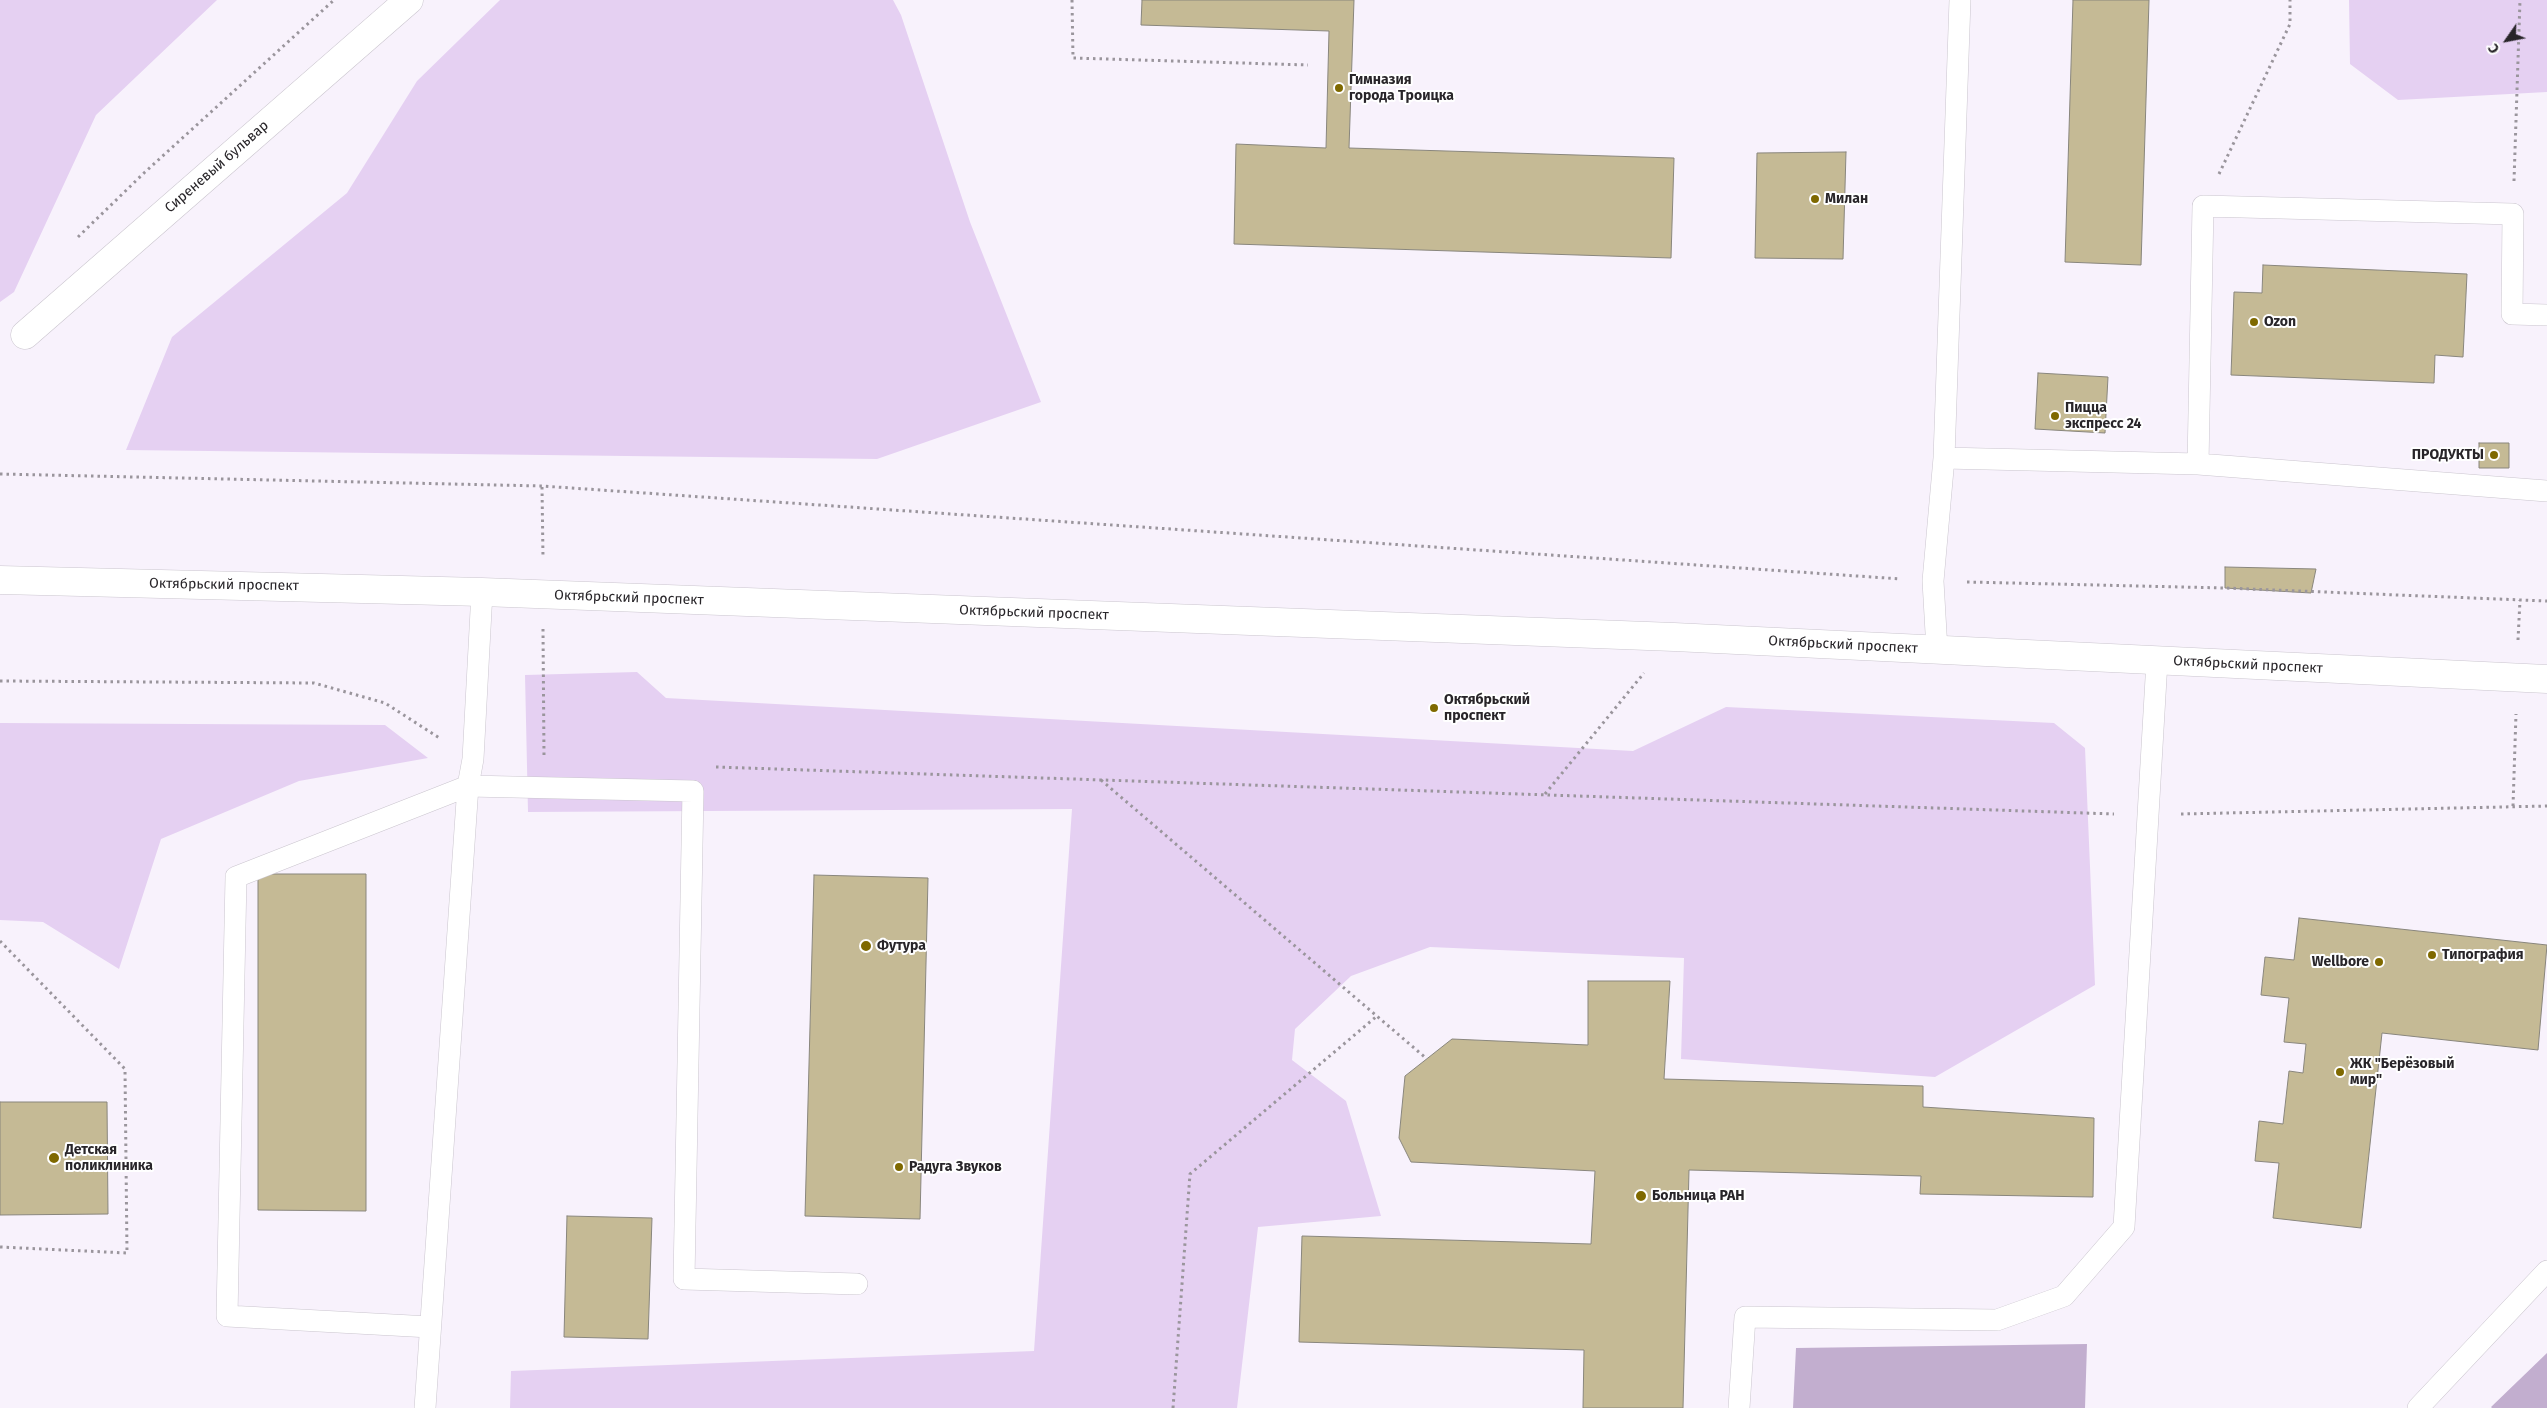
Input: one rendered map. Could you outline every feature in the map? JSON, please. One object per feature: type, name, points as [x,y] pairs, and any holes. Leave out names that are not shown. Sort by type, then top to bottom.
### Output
[{"type":"main road","name":"Сиреневый бульвар","points":[[25,335],[409,0]]},
{"type":"main road","name":"Октябрьский проспект","points":[[0,580],[482,592],[1674,637],[2547,679]]},
{"type":"lane","points":[[1937,650],[1933,582],[1944,458],[1960,0]]},
{"type":"lane","points":[[2198,464],[2203,206],[2513,214],[2512,314],[2547,315]]},
{"type":"lane","points":[[1944,458],[2198,464],[2547,491]]},
{"type":"lane","points":[[425,1408],[468,786],[472,759],[482,592]]},
{"type":"lane","points":[[1739,1408],[1745,1317],[1997,1320],[2064,1296],[2124,1227],[2157,661]]},
{"type":"lane","points":[[430,1327],[227,1316],[236,877],[468,786],[693,791],[684,1279],[857,1284]]},
{"type":"lane","points":[[2418,1408],[2547,1271]]},
{"type":"path","points":[[73,242],[144,173],[334,0]]},
{"type":"path","points":[[1072,0],[1073,58],[1308,65]]},
{"type":"path","points":[[2203,206],[2290,24],[2290,0]]},
{"type":"path","points":[[2513,214],[2520,0]]},
{"type":"path","points":[[0,474],[542,486],[1933,582],[2225,588],[2547,601]]},
{"type":"path","points":[[1545,794],[1674,637]]},
{"type":"path","points":[[0,681],[314,683],[385,703],[472,759]]},
{"type":"path","points":[[713,767],[2148,815],[2547,806]]},
{"type":"path","points":[[1101,780],[1427,1059]]},
{"type":"path","points":[[0,942],[125,1068],[127,1253],[0,1247]]},
{"type":"path","points":[[1174,1408],[1190,1174],[1377,1016]]},
{"type":"shaded area","points":[[0,0],[217,0],[96,115],[14,292],[0,302]]},
{"type":"shaded area","points":[[500,0],[893,0],[901,15],[970,222],[1041,402],[877,459],[126,450],[172,337],[347,193],[417,81]]},
{"type":"shaded area","points":[[2349,0],[2547,0],[2547,92],[2398,100],[2350,64]]},
{"type":"shaded area","points":[[637,672],[666,698],[1633,751],[1726,707],[2054,723],[2085,748],[2095,985],[1935,1077],[1681,1059],[1684,958],[1430,947],[1351,976],[1295,1029],[1292,1060],[1346,1101],[1381,1216],[1258,1227],[1237,1408],[510,1408],[511,1371],[1034,1351],[1072,809],[528,812],[525,675]]},
{"type":"shaded area","points":[[0,723],[385,725],[428,758],[299,781],[161,839],[119,969],[43,922],[0,920]]},
{"type":"shaded area","points":[[2087,1344],[2085,1408],[1793,1408],[1796,1348]]},
{"type":"shaded area","points":[[2547,1353],[2547,1408],[2491,1407]]},
{"type":"building","name":"Гимназия города Троицка","points":[[1142,0],[1354,0],[1349,148],[1674,158],[1671,258],[1234,244],[1236,144],[1326,148],[1329,31],[1141,25]]},
{"type":"building","points":[[2073,0],[2149,0],[2141,265],[2065,262]]},
{"type":"building","points":[[1846,152],[1843,259],[1755,258],[1757,153]]},
{"type":"building","points":[[2263,265],[2467,274],[2463,357],[2435,355],[2434,383],[2231,375],[2234,292],[2262,293]]},
{"type":"building","points":[[2038,373],[2108,377],[2105,433],[2035,429]]},
{"type":"building","name":"ПРОДУКТЫ","points":[[2479,443],[2509,443],[2509,468],[2479,468]]},
{"type":"building","points":[[2225,567],[2316,569],[2311,593],[2225,588]]},
{"type":"building","points":[[258,874],[366,874],[366,1211],[258,1210]]},
{"type":"building","points":[[814,875],[928,878],[920,1219],[805,1216]]},
{"type":"building","name":"ЖК \"Берёзовый мир\"","points":[[2299,918],[2547,945],[2538,1050],[2382,1033],[2361,1228],[2273,1218],[2279,1163],[2255,1161],[2259,1121],[2283,1124],[2289,1071],[2303,1073],[2306,1044],[2284,1042],[2289,998],[2261,995],[2265,957],[2294,960]]},
{"type":"building","name":"Больница РАН","points":[[1588,981],[1670,981],[1664,1079],[1923,1086],[1923,1107],[2094,1118],[2093,1197],[1920,1194],[1921,1176],[1689,1170],[1683,1408],[1583,1408],[1584,1350],[1299,1342],[1302,1236],[1591,1244],[1595,1171],[1411,1162],[1399,1138],[1405,1076],[1452,1039],[1588,1045]]},
{"type":"building","name":"Детская поликлиника","points":[[0,1102],[107,1102],[108,1214],[0,1215]]},
{"type":"building","points":[[567,1216],[652,1218],[648,1339],[564,1337]]},
{"type":"place","name":"Гимназия города Троицка","points":[[1339,88]]},
{"type":"place","name":"Милан","points":[[1815,199]]},
{"type":"place","name":"Ozon","points":[[2254,322]]},
{"type":"place","name":"Пицца экспресс 24","points":[[2055,416]]},
{"type":"place","name":"ПРОДУКТЫ","points":[[2494,455]]},
{"type":"place","name":"Октябрьский проспект","points":[[1434,708]]},
{"type":"place","name":"Футура","points":[[866,946]]},
{"type":"place","name":"Типография","points":[[2432,955]]},
{"type":"place","name":"Wellbore","points":[[2379,962]]},
{"type":"place","name":"ЖК \"Берёзовый мир\"","points":[[2340,1072]]},
{"type":"place","name":"Детская поликлиника","points":[[54,1158]]},
{"type":"place","name":"Радуга Звуков","points":[[899,1167]]},
{"type":"place","name":"Больница РАН","points":[[1641,1196]]}]
